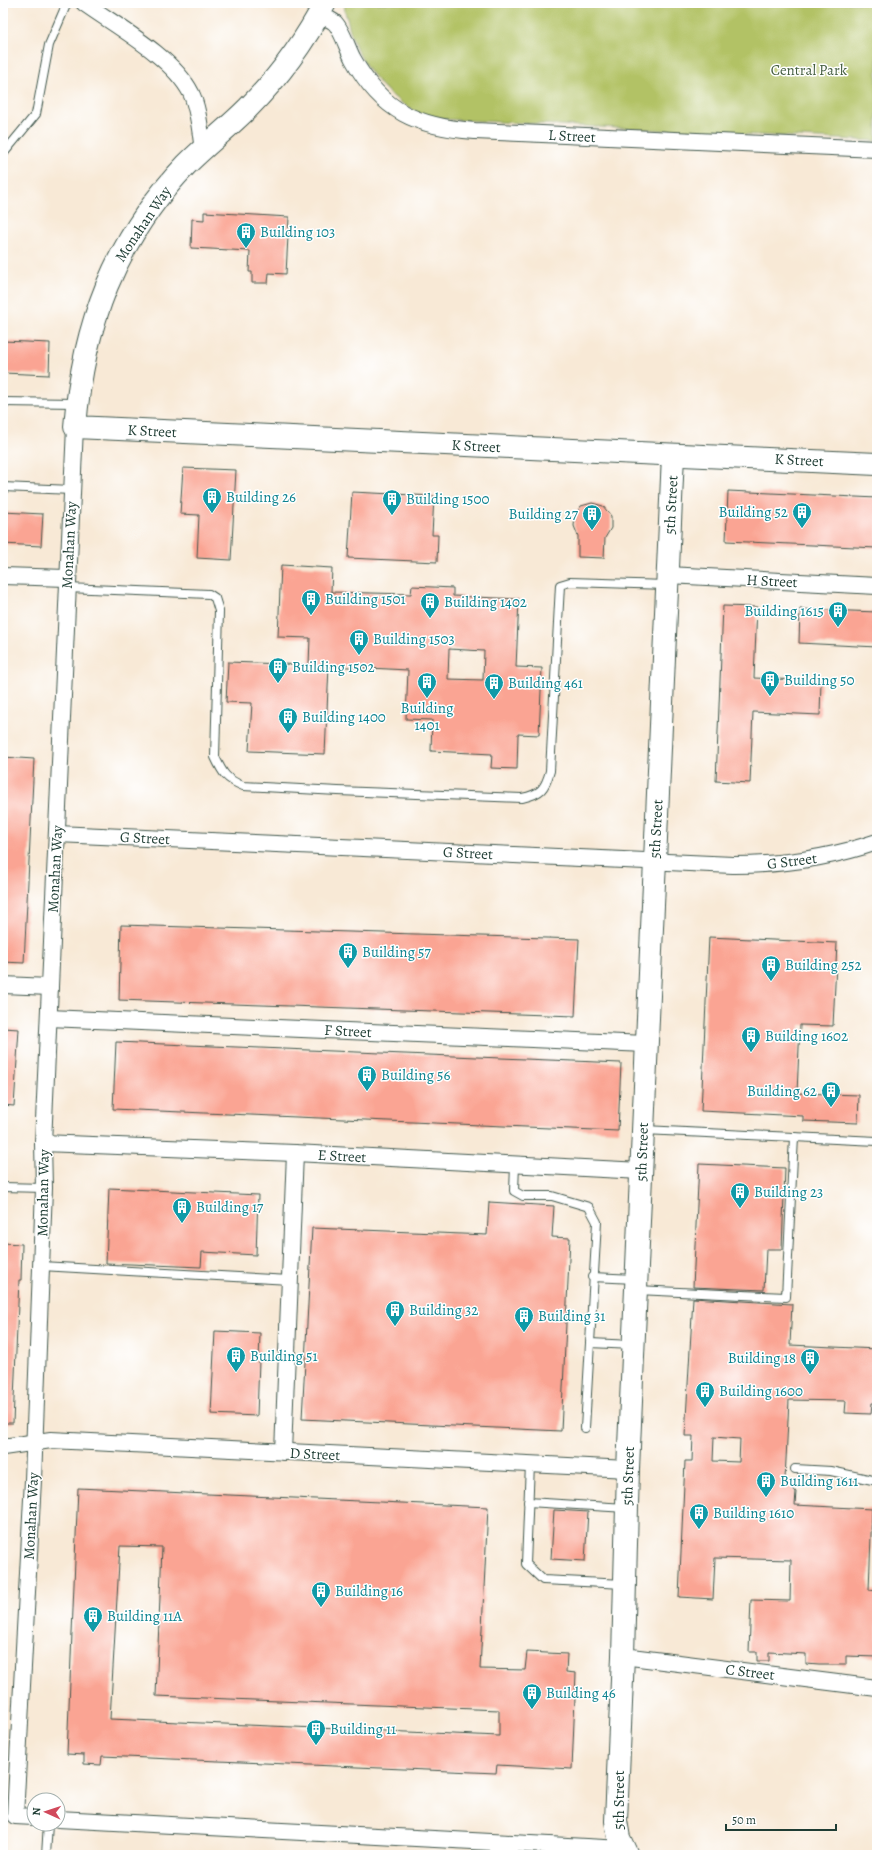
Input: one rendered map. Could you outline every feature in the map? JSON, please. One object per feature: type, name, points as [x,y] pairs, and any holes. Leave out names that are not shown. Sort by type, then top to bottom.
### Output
[{"type":"street","points":[[84,3],[161,58],[179,74],[191,93],[196,109],[203,150]]},
{"type":"street","name":"Monahan Way","points":[[26,1817],[15,1816],[33,1480],[33,1443],[44,1188],[44,1143],[67,583],[75,427],[83,360],[91,329],[106,287],[121,254],[151,208],[167,187],[203,150],[265,91],[299,47],[322,9]]},
{"type":"street","name":"L Street","points":[[322,9],[335,23],[353,59],[375,92],[404,114],[421,122],[440,127],[523,133],[877,149]]},
{"type":"street","name":"K Street","points":[[75,427],[877,464]]},
{"type":"street","name":"5th Street","points":[[625,1852],[616,1821],[623,1656],[628,1469],[673,455]]},
{"type":"street","points":[[3,576],[67,583]]},
{"type":"street","name":"H Street","points":[[668,580],[877,586]]},
{"type":"street","name":"G Street","points":[[57,834],[733,865],[780,864],[838,854],[877,842]]},
{"type":"street","points":[[3,984],[50,987]]},
{"type":"street","name":"F Street","points":[[49,1018],[646,1044]]},
{"type":"street","name":"E Street","points":[[44,1143],[295,1153],[641,1171]]},
{"type":"street","points":[[283,1452],[295,1153]]},
{"type":"street","name":"D Street","points":[[3,1447],[51,1440],[628,1469]]},
{"type":"street","name":"C Street","points":[[623,1656],[877,1688]]},
{"type":"street","points":[[66,1819],[625,1852]]},
{"type":"lane","points":[[3,154],[36,114],[49,45],[67,3]]},
{"type":"lane","points":[[3,402],[77,404]]},
{"type":"lane","points":[[3,487],[72,490]]},
{"type":"lane","points":[[67,583],[208,594],[215,598],[219,611],[215,757],[221,771],[230,780],[243,786],[522,798],[536,795],[546,785],[550,771],[560,585],[570,582],[668,580]]},
{"type":"lane","points":[[643,1130],[877,1141]]},
{"type":"lane","points":[[592,1277],[636,1285],[786,1297],[794,1137]]},
{"type":"lane","points":[[515,1165],[514,1190],[523,1196],[552,1196],[589,1207],[597,1222],[592,1277],[585,1428]]},
{"type":"lane","points":[[3,1187],[44,1188]]},
{"type":"lane","points":[[41,1266],[290,1280]]},
{"type":"lane","points":[[590,1343],[634,1344]]},
{"type":"lane","points":[[530,1464],[526,1564],[542,1580],[625,1584]]},
{"type":"lane","points":[[795,1469],[831,1471],[877,1481]]},
{"type":"lane","points":[[528,1502],[627,1508]]},
{"type":"lane","points":[[46,1855],[47,1832]]},
{"type":"green space","name":"Central Park","points":[[345,3],[877,3],[877,141],[440,119],[416,112],[404,105],[374,77],[353,41],[345,12]]},
{"type":"building","name":"Building 103","points":[[204,212],[289,217],[286,274],[269,273],[268,283],[252,283],[252,272],[249,272],[250,251],[191,248],[192,219],[204,220]]},
{"type":"building","points":[[3,341],[50,343],[49,375],[3,373]]},
{"type":"building","name":"Building 26","points":[[183,468],[236,470],[231,560],[197,558],[199,515],[180,514]]},
{"type":"building","name":"Building 52","points":[[728,491],[877,498],[877,548],[726,541]]},
{"type":"building","name":"Building 1500","points":[[352,492],[434,496],[432,535],[438,535],[437,562],[348,558]]},
{"type":"building","name":"Building 27","points":[[592,503],[603,506],[611,516],[611,528],[605,538],[604,558],[578,557],[578,536],[574,526],[575,515],[581,506]]},
{"type":"building","points":[[3,512],[43,514],[41,546],[3,544]]},
{"type":"building","points":[[281,565],[332,568],[331,592],[411,594],[412,586],[453,588],[453,596],[519,599],[516,667],[542,668],[539,735],[518,734],[517,769],[491,768],[492,754],[431,751],[432,720],[406,719],[408,670],[329,666],[325,754],[249,751],[252,703],[226,702],[228,662],[309,665],[310,638],[278,637]],"holes":[[[449,649],[484,651],[483,680],[448,679]]]},
{"type":"building","name":"Building 50","points":[[723,606],[757,607],[754,678],[821,681],[820,715],[753,712],[750,783],[716,781]]},
{"type":"building","name":"Building 1615","points":[[800,609],[877,612],[877,647],[799,643]]},
{"type":"building","points":[[3,757],[34,759],[24,963],[3,962]]},
{"type":"building","name":"Building 57","points":[[121,925],[579,939],[575,1016],[119,1000]]},
{"type":"building","points":[[709,937],[837,943],[833,1026],[800,1025],[797,1093],[859,1095],[858,1123],[803,1121],[803,1116],[701,1111]]},
{"type":"building","points":[[3,1028],[19,1029],[14,1106],[3,1105]]},
{"type":"building","name":"Building 56","points":[[116,1042],[621,1063],[618,1131],[113,1109]]},
{"type":"building","name":"Building 23","points":[[699,1164],[785,1168],[782,1249],[766,1249],[764,1290],[693,1287]]},
{"type":"building","name":"Building 17","points":[[109,1188],[258,1195],[256,1255],[202,1252],[201,1267],[106,1263]]},
{"type":"building","name":"Building 32","points":[[489,1202],[554,1206],[552,1237],[570,1238],[561,1431],[302,1419],[312,1228],[487,1235]]},
{"type":"building","points":[[3,1243],[22,1244],[13,1423],[3,1423]]},
{"type":"building","points":[[693,1298],[792,1304],[790,1345],[877,1349],[877,1403],[872,1403],[871,1414],[845,1413],[846,1401],[789,1400],[785,1479],[796,1492],[795,1505],[872,1509],[869,1590],[877,1591],[877,1657],[846,1656],[846,1665],[819,1665],[806,1664],[806,1654],[769,1652],[769,1661],[757,1661],[757,1652],[749,1652],[751,1600],[790,1601],[791,1560],[715,1558],[713,1599],[679,1597],[685,1461],[692,1461],[693,1436],[685,1436]],"holes":[[[714,1437],[740,1439],[739,1462],[713,1461]]]},
{"type":"building","name":"Building 51","points":[[215,1331],[260,1333],[257,1416],[211,1414]]},
{"type":"building","name":"Building 16","points":[[78,1488],[488,1507],[480,1669],[525,1670],[527,1652],[567,1654],[566,1672],[576,1673],[572,1769],[497,1765],[496,1773],[102,1756],[101,1765],[84,1764],[84,1755],[67,1754]],"holes":[[[120,1546],[162,1547],[156,1696],[499,1710],[499,1736],[110,1719]]]},
{"type":"building","points":[[554,1510],[588,1512],[585,1561],[551,1559]]},
{"type":"place","name":"Building 103","points":[[246,249]]},
{"type":"place","name":"Building 26","points":[[212,514]]},
{"type":"place","name":"Building 1500","points":[[392,516]]},
{"type":"place","name":"Building 52","points":[[802,529]]},
{"type":"place","name":"Building 27","points":[[592,531]]},
{"type":"place","name":"Building 1501","points":[[311,616]]},
{"type":"place","name":"Building 1402","points":[[430,619]]},
{"type":"place","name":"Building 1615","points":[[838,628]]},
{"type":"place","name":"Building 1503","points":[[359,656]]},
{"type":"place","name":"Building 1502","points":[[278,684]]},
{"type":"place","name":"Building 50","points":[[770,697]]},
{"type":"place","name":"Building 1401","points":[[427,699]]},
{"type":"place","name":"Building 461","points":[[494,700]]},
{"type":"place","name":"Building 1400","points":[[288,734]]},
{"type":"place","name":"Building 57","points":[[348,969]]},
{"type":"place","name":"Building 252","points":[[771,982]]},
{"type":"place","name":"Building 1602","points":[[751,1053]]},
{"type":"place","name":"Building 56","points":[[367,1092]]},
{"type":"place","name":"Building 62","points":[[831,1108]]},
{"type":"place","name":"Building 23","points":[[740,1209]]},
{"type":"place","name":"Building 17","points":[[182,1224]]},
{"type":"place","name":"Building 32","points":[[395,1327]]},
{"type":"place","name":"Building 31","points":[[524,1333]]},
{"type":"place","name":"Building 51","points":[[236,1373]]},
{"type":"place","name":"Building 18","points":[[810,1375]]},
{"type":"place","name":"Building 1600","points":[[705,1408]]},
{"type":"place","name":"Building 1611","points":[[766,1498]]},
{"type":"place","name":"Building 1610","points":[[699,1530]]},
{"type":"place","name":"Building 16","points":[[321,1608]]},
{"type":"place","name":"Building 11A","points":[[93,1633]]},
{"type":"place","name":"Building 46","points":[[532,1710]]},
{"type":"place","name":"Building 11","points":[[316,1746]]}]
